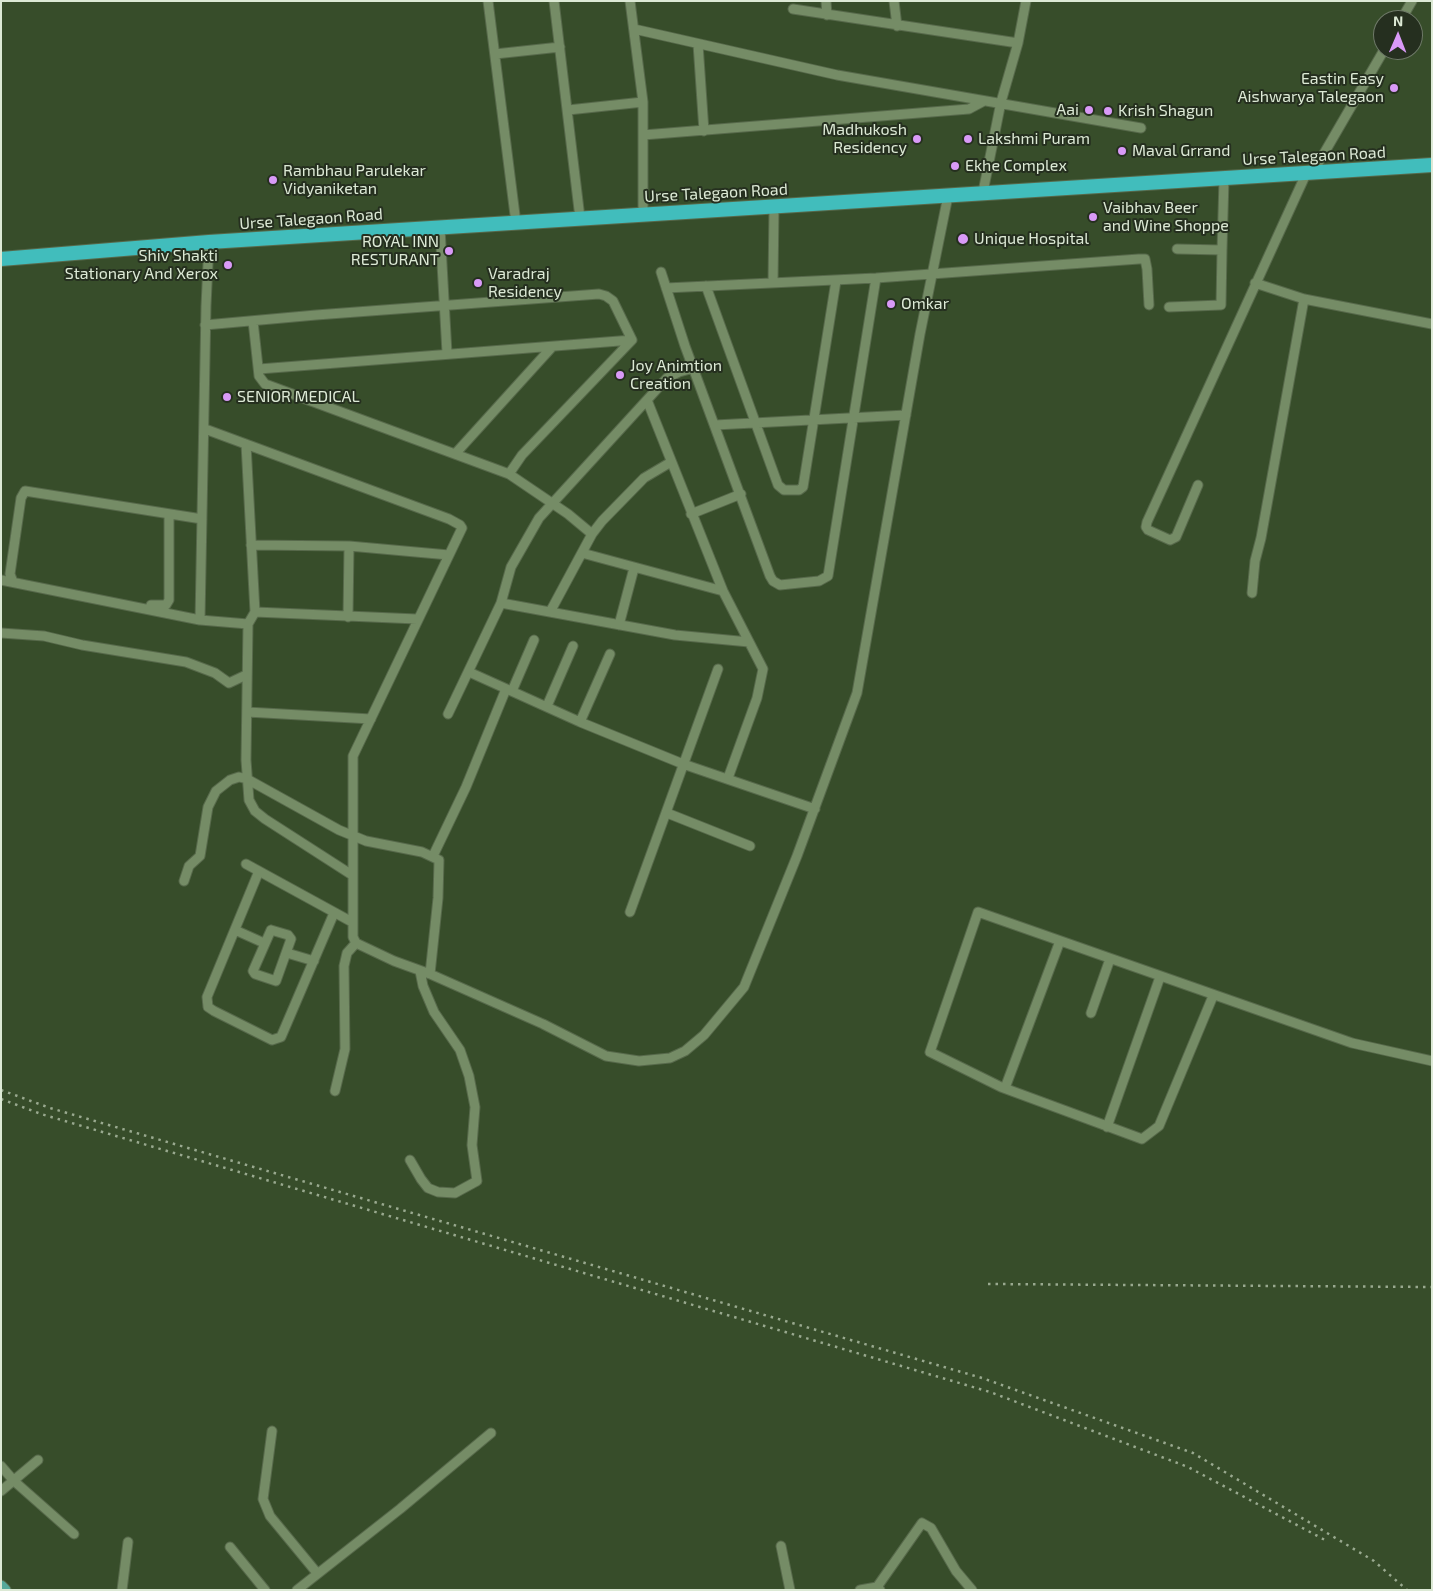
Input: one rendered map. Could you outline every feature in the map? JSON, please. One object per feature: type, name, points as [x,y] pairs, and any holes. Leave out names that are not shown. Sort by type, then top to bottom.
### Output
[{"type":"highway","name":"Urse Talegaon Road","points":[[1,259],[209,242],[516,224],[643,214],[774,208],[983,192],[1309,174],[1432,165]]},
{"type":"main road","points":[[1,1586],[5,1590]]},
{"type":"street","points":[[488,1],[516,224]]},
{"type":"street","points":[[554,1],[580,218]]},
{"type":"street","points":[[630,1],[643,102],[643,214]]},
{"type":"street","points":[[826,1],[827,15]]},
{"type":"street","points":[[894,1],[896,26]]},
{"type":"street","points":[[983,192],[1001,102],[1018,43],[1026,1]]},
{"type":"street","points":[[794,9],[896,26],[1018,43]]},
{"type":"street","points":[[634,29],[836,75],[984,101],[1001,102],[1142,128]]},
{"type":"street","points":[[698,44],[704,131]]},
{"type":"street","points":[[495,54],[560,47]]},
{"type":"street","points":[[1198,485],[1176,537],[1170,540],[1148,530],[1146,527],[1147,522],[1255,283],[1309,174],[1378,60]]},
{"type":"street","points":[[643,135],[969,109],[984,101]]},
{"type":"street","points":[[568,110],[643,102]]},
{"type":"street","points":[[1169,307],[1222,305],[1224,179]]},
{"type":"street","points":[[205,429],[387,495],[460,525],[462,528],[353,756],[352,922],[353,938],[356,943],[394,962],[430,974],[543,1024],[606,1056],[638,1061],[670,1058],[685,1051],[704,1035],[744,987],[814,809],[856,693],[932,274],[948,196]]},
{"type":"street","points":[[773,283],[774,208]]},
{"type":"street","points":[[440,228],[447,353]]},
{"type":"street","points":[[200,620],[205,429],[205,325],[209,242]]},
{"type":"street","points":[[1177,250],[1222,250]]},
{"type":"street","points":[[666,288],[876,278],[1145,259],[1148,269],[1149,306]]},
{"type":"street","points":[[661,272],[694,368],[773,581],[780,585],[824,580],[828,576],[876,278]]},
{"type":"street","points":[[706,286],[781,489],[799,490],[803,487],[836,280]]},
{"type":"street","points":[[1255,283],[1304,299],[1432,324]]},
{"type":"street","points":[[205,325],[600,294],[613,301],[632,340]]},
{"type":"street","points":[[1252,593],[1255,561],[1261,538],[1304,299]]},
{"type":"street","points":[[253,321],[259,376],[265,384],[509,474],[552,503],[592,534]]},
{"type":"street","points":[[259,368],[632,340]]},
{"type":"street","points":[[509,474],[522,455],[632,340]]},
{"type":"street","points":[[455,454],[552,347]]},
{"type":"street","points":[[448,714],[501,603],[511,567],[533,527],[552,503],[667,378],[694,368]]},
{"type":"street","points":[[647,400],[723,591],[763,669],[762,680],[728,778]]},
{"type":"street","points":[[716,425],[906,415]]},
{"type":"street","points":[[246,444],[255,612],[248,624],[246,675],[249,800],[255,811],[352,875]]},
{"type":"street","points":[[550,612],[592,534],[644,478],[671,462]]},
{"type":"street","points":[[13,582],[12,567],[21,498],[26,491],[202,519]]},
{"type":"street","points":[[691,514],[741,494]]},
{"type":"street","points":[[50,587],[166,606],[169,600],[169,514]]},
{"type":"street","points":[[251,545],[349,546],[449,555]]},
{"type":"street","points":[[348,617],[349,546]]},
{"type":"street","points":[[582,553],[723,591]]},
{"type":"street","points":[[619,625],[634,568]]},
{"type":"street","points":[[1,580],[200,620],[248,624]]},
{"type":"street","points":[[501,603],[675,636],[749,642]]},
{"type":"street","points":[[255,612],[417,619]]},
{"type":"street","points":[[1,633],[44,636],[82,645],[186,662],[215,673],[229,683],[246,675]]},
{"type":"street","points":[[433,856],[534,640]]},
{"type":"street","points":[[547,706],[573,646]]},
{"type":"street","points":[[580,722],[610,654]]},
{"type":"street","points":[[630,912],[718,669]]},
{"type":"street","points":[[469,672],[580,722],[684,764],[814,809]]},
{"type":"street","points":[[247,712],[371,719]]},
{"type":"street","points":[[184,881],[189,866],[200,856],[207,812],[216,791],[230,780],[239,777],[247,779],[352,836],[366,841],[402,847],[433,856],[439,860],[440,867],[430,974]]},
{"type":"street","points":[[667,813],[750,846]]},
{"type":"street","points":[[246,864],[352,922]]},
{"type":"street","points":[[259,872],[206,1003],[214,1011],[272,1040],[281,1038],[334,913]]},
{"type":"street","points":[[1213,996],[1159,1126],[1142,1139],[1005,1088],[930,1052],[978,912],[1213,996],[1352,1043],[1432,1062]]},
{"type":"street","points":[[235,930],[264,943]]},
{"type":"street","points":[[270,930],[288,936],[291,939],[287,953],[276,981],[255,974],[253,971],[270,930]]},
{"type":"street","points":[[1005,1088],[1060,941]]},
{"type":"street","points":[[336,1091],[345,1049],[344,966],[347,953],[356,943]]},
{"type":"street","points":[[287,953],[314,961]]},
{"type":"street","points":[[1092,1013],[1110,959]]},
{"type":"street","points":[[410,1160],[428,1188],[438,1192],[455,1193],[477,1180],[472,1145],[475,1107],[469,1076],[460,1050],[434,1012],[423,986],[420,971]]},
{"type":"street","points":[[1107,1127],[1160,977]]},
{"type":"street","points":[[272,1431],[263,1499],[270,1516],[317,1573]]},
{"type":"street","points":[[297,1590],[491,1434]]},
{"type":"street","points":[[1,1491],[38,1460]]},
{"type":"street","points":[[1,1466],[14,1481],[74,1534]]},
{"type":"street","points":[[860,1590],[878,1588],[922,1523],[931,1528],[956,1571],[972,1590]]},
{"type":"street","points":[[122,1590],[128,1542]]},
{"type":"street","points":[[781,1546],[790,1590]]},
{"type":"street","points":[[230,1547],[265,1590]]},
{"type":"railway","points":[[1,1090],[50,1108],[982,1378],[1193,1453],[1374,1561],[1407,1590]]},
{"type":"railway","points":[[1,1099],[41,1114],[990,1392],[1188,1467],[1325,1540]]},
{"type":"railway","points":[[988,1284],[1432,1287]]},
{"type":"place","name":"Eastin Easy Aishwarya Talegaon","points":[[1394,88]]},
{"type":"place","name":"Aai","points":[[1089,110]]},
{"type":"place","name":"Krish Shagun","points":[[1108,111]]},
{"type":"place","name":"Madhukosh Residency","points":[[917,139]]},
{"type":"place","name":"Lakshmi Puram","points":[[968,139]]},
{"type":"place","name":"Maval Grrand","points":[[1122,151]]},
{"type":"place","name":"Ekhe Complex","points":[[955,166]]},
{"type":"place","name":"Rambhau Parulekar Vidyaniketan","points":[[273,180]]},
{"type":"place","name":"Vaibhav Beer and Wine Shoppe","points":[[1093,217]]},
{"type":"place","name":"Unique Hospital","points":[[963,239]]},
{"type":"place","name":"ROYAL INN RESTURANT","points":[[449,251]]},
{"type":"place","name":"Shiv Shakti Stationary And Xerox","points":[[228,265]]},
{"type":"place","name":"Varadraj Residency","points":[[478,283]]},
{"type":"place","name":"Omkar","points":[[891,304]]},
{"type":"place","name":"Joy Animtion Creation","points":[[620,375]]},
{"type":"place","name":"SENIOR MEDICAL","points":[[227,397]]}]
